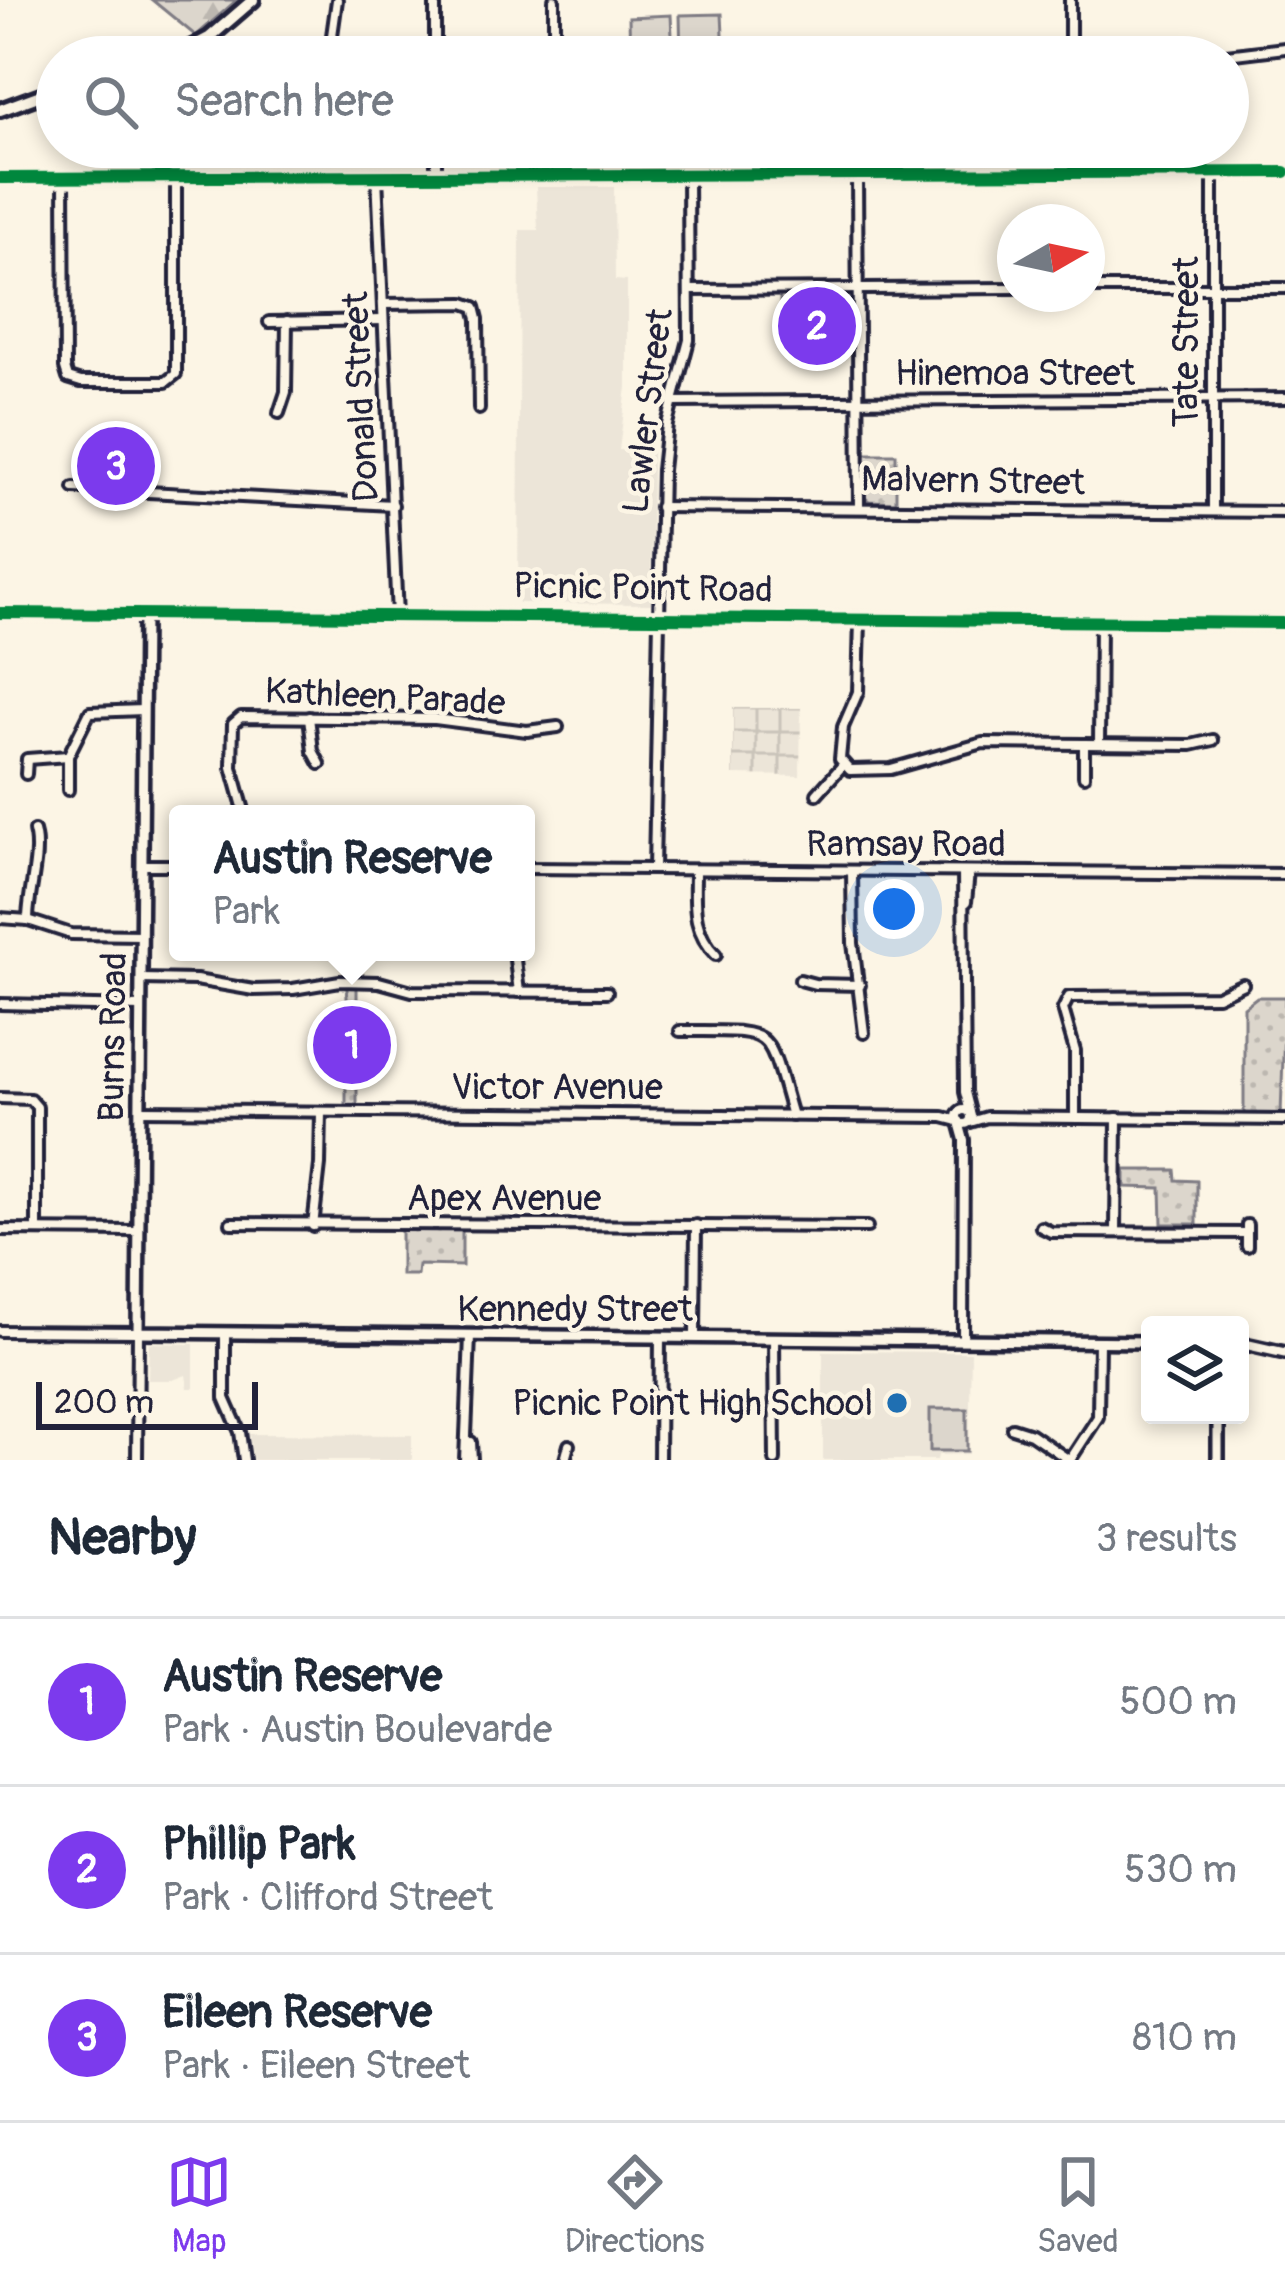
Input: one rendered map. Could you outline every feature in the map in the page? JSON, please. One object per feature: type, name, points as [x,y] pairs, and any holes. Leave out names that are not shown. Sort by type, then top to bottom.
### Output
[{"type":"main road","points":[[211,36],[253,0]]},
{"type":"main road","points":[[0,110],[36,97]]},
{"type":"street","points":[[332,36],[337,0]]},
{"type":"street","points":[[435,0],[435,36]]},
{"type":"street","points":[[554,0],[554,36]]},
{"type":"street","points":[[1070,0],[1070,36]]},
{"type":"street","points":[[1249,52],[1285,48]]},
{"type":"street","points":[[118,178],[120,168]]},
{"type":"street","points":[[436,168],[436,176]]},
{"type":"street","points":[[554,168],[554,175]]},
{"type":"street","points":[[1071,168],[1071,173]]},
{"type":"street","name":"Tate Street","points":[[1213,172],[1213,511]]},
{"type":"street","points":[[0,178],[1285,172]]},
{"type":"street","points":[[857,174],[860,507]]},
{"type":"street","name":"Lawler Street","points":[[654,869],[660,507],[664,440],[688,349],[688,175]]},
{"type":"street","name":"Donald Street","points":[[377,176],[397,616]]},
{"type":"street","points":[[64,178],[68,378],[166,382],[176,374],[176,177]]},
{"type":"street","points":[[689,290],[997,288]]},
{"type":"street","points":[[1105,288],[1285,288]]},
{"type":"street","points":[[382,304],[468,303],[475,307],[478,409]]},
{"type":"street","points":[[268,322],[383,320]]},
{"type":"street","points":[[279,413],[287,379],[287,321]]},
{"type":"street","name":"Hinemoa Street","points":[[674,401],[1285,398]]},
{"type":"street","points":[[74,488],[393,506]]},
{"type":"street","name":"Malvern Street","points":[[660,507],[1285,512]]},
{"type":"street","name":"Picnic Point Road","points":[[0,613],[1285,623]]},
{"type":"street","name":"Burns Road","points":[[136,1460],[144,614]]},
{"type":"street","points":[[817,794],[843,765],[840,741],[858,692],[860,620]]},
{"type":"street","points":[[1099,744],[1100,622]]},
{"type":"street","points":[[68,790],[68,756],[90,712],[143,710]]},
{"type":"street","name":"Kathleen Parade","points":[[243,805],[232,767],[235,720],[245,717],[435,719],[527,731],[558,727]]},
{"type":"street","points":[[309,717],[320,764]]},
{"type":"street","points":[[843,765],[854,770],[891,770],[983,743],[1191,745],[1213,740]]},
{"type":"street","points":[[1084,744],[1084,776]]},
{"type":"street","points":[[26,774],[27,759],[68,756]]},
{"type":"street","points":[[28,920],[29,882],[38,848],[34,831]]},
{"type":"street","points":[[142,865],[169,865]]},
{"type":"street","name":"Ramsay Road","points":[[535,868],[1285,874]]},
{"type":"street","points":[[695,869],[695,926],[716,956]]},
{"type":"street","points":[[852,871],[853,949],[865,1033]]},
{"type":"street","points":[[963,1340],[966,872]]},
{"type":"street","points":[[0,918],[28,920],[71,934],[141,935]]},
{"type":"street","points":[[515,961],[519,992]]},
{"type":"street","points":[[141,979],[196,980],[254,990],[340,980],[374,981],[412,991],[607,992]]},
{"type":"street","points":[[800,980],[860,985]]},
{"type":"street","points":[[1069,998],[1207,996],[1224,994],[1244,983]]},
{"type":"street","points":[[1063,986],[1069,998]]},
{"type":"street","points":[[1069,998],[1063,1009],[1075,1051],[1076,1117]]},
{"type":"street","points":[[0,1004],[140,1007]]},
{"type":"street","points":[[680,1031],[763,1036],[771,1046],[792,1115]]},
{"type":"street","points":[[0,1097],[31,1099],[38,1107],[37,1231]]},
{"type":"street","name":"Victor Avenue","points":[[140,1110],[1285,1120]]},
{"type":"street","points":[[313,1226],[321,1112]]},
{"type":"street","points":[[1116,1232],[1117,1118]]},
{"type":"street","name":"Apex Avenue","points":[[231,1223],[867,1227]]},
{"type":"street","points":[[695,1337],[696,1225]]},
{"type":"street","points":[[1041,1227],[1051,1232],[1247,1229],[1247,1246]]},
{"type":"street","points":[[0,1230],[139,1232]]},
{"type":"street","name":"Kennedy Street","points":[[0,1330],[1141,1342]]},
{"type":"street","points":[[225,1333],[225,1398],[240,1432],[244,1460]]},
{"type":"street","points":[[469,1460],[470,1336]]},
{"type":"street","points":[[659,1460],[660,1337]]},
{"type":"street","points":[[774,1338],[775,1460]]},
{"type":"street","points":[[1012,1428],[1031,1434],[1069,1460],[1098,1417],[1099,1341]]},
{"type":"street","points":[[1249,1346],[1282,1355]]},
{"type":"street","points":[[1218,1424],[1218,1460]]},
{"type":"street","points":[[565,1460],[569,1445]]},
{"type":"shaded area","points":[[536,187],[614,187],[615,280],[627,281],[627,387],[619,450],[652,451],[651,604],[518,603],[520,230],[538,230]]},
{"type":"shaded area","points":[[733,708],[801,708],[800,776],[733,775]]},
{"type":"shaded area","points":[[149,1343],[194,1344],[194,1388],[188,1388],[186,1375],[148,1380]]},
{"type":"shaded area","name":"Picnic Point High School","points":[[823,1351],[971,1352],[969,1454],[938,1455],[937,1460],[823,1460]]},
{"type":"shaded area","points":[[249,1434],[412,1435],[412,1460],[253,1460]]},
{"type":"green space","points":[[152,0],[237,0],[196,36]]},
{"type":"green space","points":[[722,14],[723,36],[680,36],[680,15]]},
{"type":"green space","points":[[671,15],[672,36],[629,36],[629,17]]},
{"type":"green space","points":[[842,293],[853,304],[854,345],[780,345],[780,294]]},
{"type":"green space","points":[[91,443],[136,443],[135,489],[104,488]]},
{"type":"green space","points":[[863,454],[896,454],[896,502],[864,497]]},
{"type":"green space","points":[[347,985],[357,985],[357,1029],[374,1030],[374,1060],[357,1061],[357,1106],[346,1106],[346,1061],[329,1060],[330,1030],[347,1029]]},
{"type":"green space","points":[[1257,997],[1285,997],[1281,1115],[1244,1114],[1244,1007]]},
{"type":"green space","points":[[1125,1170],[1175,1170],[1176,1180],[1197,1181],[1197,1224],[1162,1224],[1161,1188],[1125,1187]]},
{"type":"green space","points":[[401,1230],[462,1230],[462,1266],[418,1265],[417,1275],[401,1275]]},
{"type":"green space","points":[[930,1409],[967,1409],[967,1451],[930,1451]]},
{"type":"cycle path","points":[[0,178],[1285,172]]},
{"type":"cycle path","points":[[0,613],[1285,623]]},
{"type":"place","name":"Phillip Park","points":[[817,326]]},
{"type":"place","name":"Eileen Reserve","points":[[116,466]]},
{"type":"place","name":"Austin Reserve","points":[[352,1045]]},
{"type":"place","name":"Picnic Point High School","points":[[897,1403]]}]
